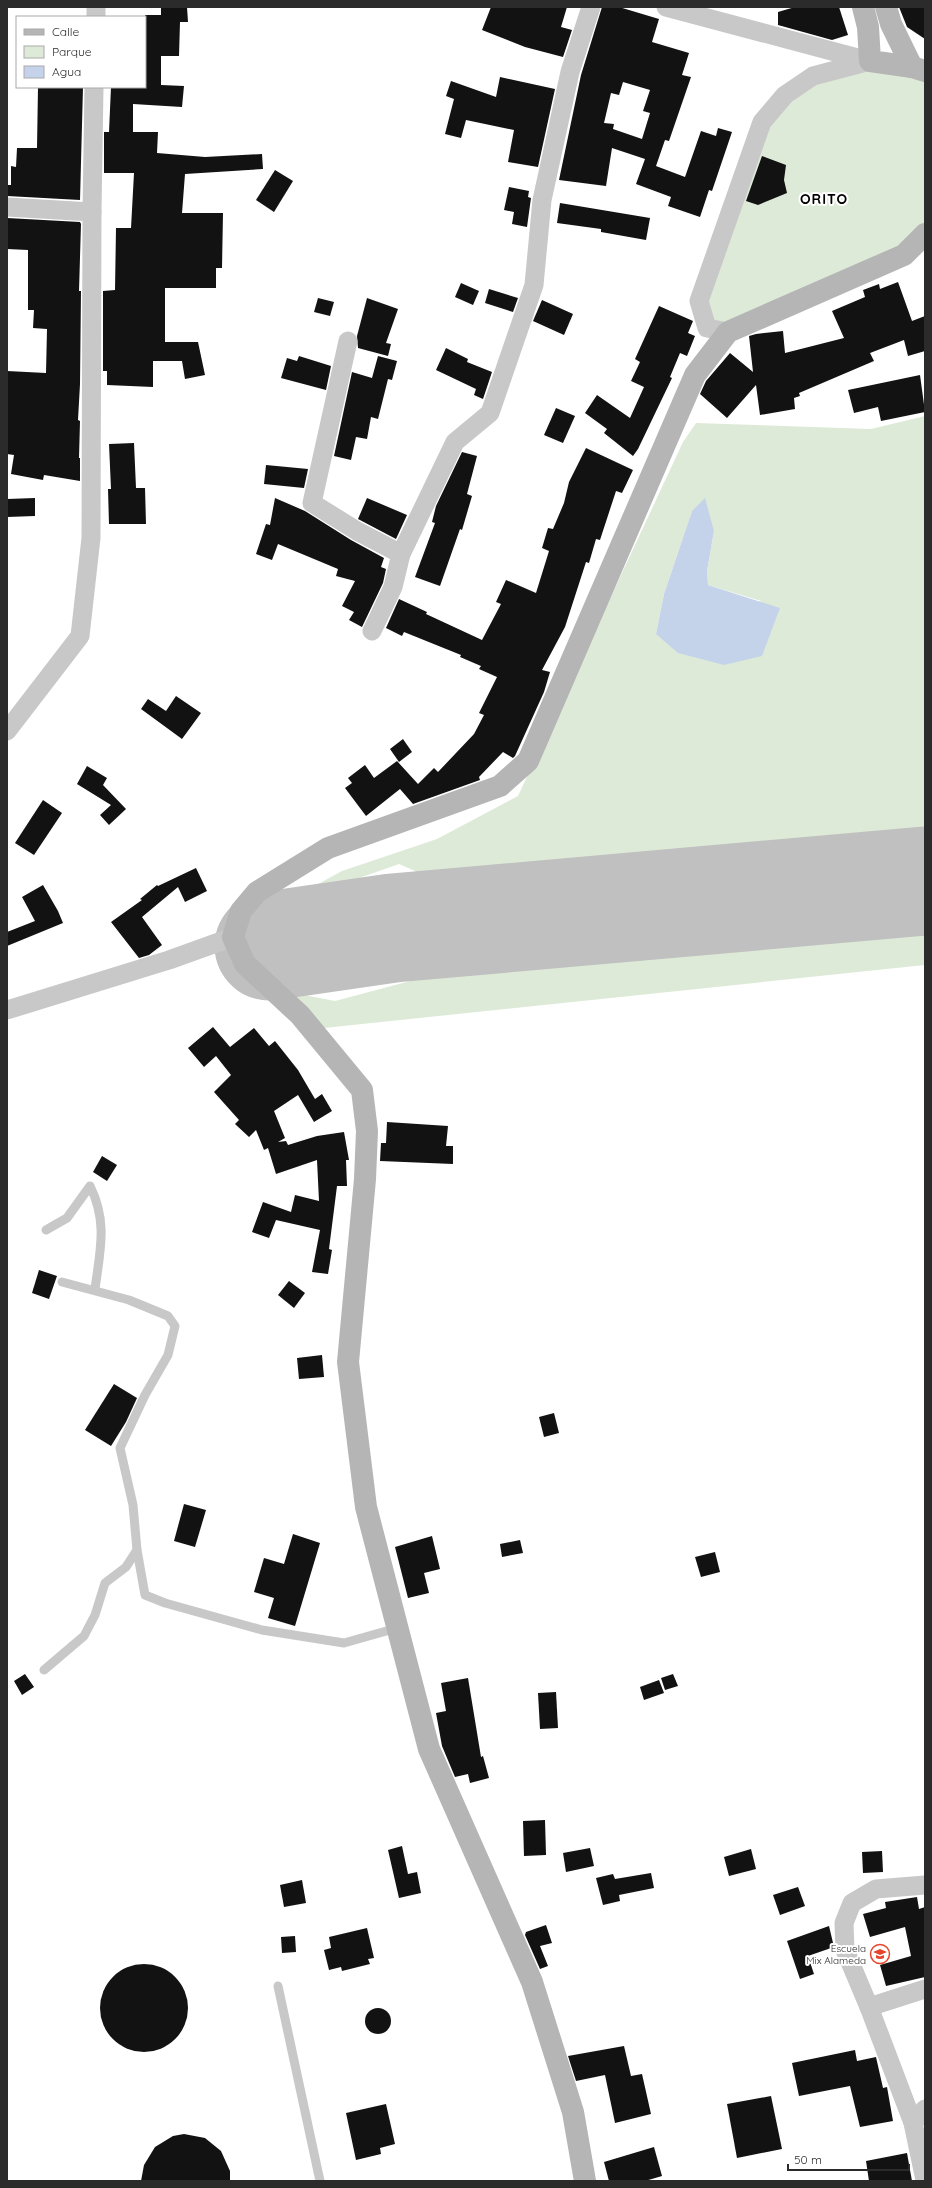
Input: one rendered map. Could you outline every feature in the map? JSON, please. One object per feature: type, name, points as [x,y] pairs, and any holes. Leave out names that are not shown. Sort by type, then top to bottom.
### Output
[{"type":"main road","points":[[863,7],[868,27],[870,61],[919,69]]},
{"type":"main road","points":[[886,7],[891,24],[919,69]]},
{"type":"main road","points":[[585,2181],[573,2112],[532,1982],[429,1749],[399,1628],[366,1507],[348,1362],[365,1180],[367,1131],[362,1090],[300,1015],[244,964],[233,937],[241,911],[257,892],[328,848],[500,786],[528,761],[695,375],[728,332],[904,255],[925,234]]},
{"type":"street","points":[[372,631],[393,587],[401,554],[455,442],[490,413],[534,285],[542,200],[570,72],[591,7]]},
{"type":"street","points":[[666,7],[870,61]]},
{"type":"street","points":[[728,332],[707,328],[699,300],[762,122],[785,95],[813,76],[870,61]]},
{"type":"street","points":[[7,732],[80,636],[91,538],[94,88]]},
{"type":"street","points":[[7,207],[92,212]]},
{"type":"street","points":[[348,341],[312,503],[357,531],[401,554]]},
{"type":"street","points":[[7,1010],[169,960],[233,937]]},
{"type":"street","points":[[925,1885],[876,1889],[852,1903],[844,1923],[845,1950],[869,2007],[913,2123],[925,2180]]},
{"type":"street","points":[[869,2007],[925,1989]]},
{"type":"street","points":[[913,2123],[925,2109]]},
{"type":"lane","points":[[46,1230],[67,1218],[90,1186],[97,1199],[103,1227],[95,1289]]},
{"type":"lane","points":[[62,1282],[95,1289],[168,1316],[175,1326],[168,1355],[145,1395],[120,1448],[133,1505],[137,1550],[145,1595],[165,1603],[262,1630],[344,1643],[399,1628]]},
{"type":"lane","points":[[44,1670],[84,1636],[95,1615],[105,1583],[126,1567],[137,1550]]},
{"type":"lane","points":[[278,1986],[320,2181]]},
{"type":"green space","points":[[870,61],[925,71],[925,234],[728,332],[707,328],[699,301],[762,122],[785,95]]},
{"type":"green space","points":[[925,416],[925,848],[469,895],[399,864],[308,896],[267,930],[261,958],[278,976],[304,995],[335,1001],[474,964],[485,957],[925,910],[925,965],[324,1028],[257,967],[257,943],[272,915],[298,895],[342,871],[437,839],[518,796],[683,442],[696,423],[871,429]],"holes":[[[692,511],[714,531],[707,571],[708,585],[761,601],[656,634],[664,594]]]},
{"type":"water","points":[[705,498],[714,531],[707,571],[708,585],[780,608],[762,656],[724,665],[678,653],[656,634],[664,594],[692,511]]},
{"type":"building","points":[[161,7],[187,7],[188,22],[180,22],[179,56],[161,56],[161,85],[184,86],[182,107],[133,104],[133,132],[158,132],[157,153],[205,157],[262,154],[263,169],[185,174],[182,213],[223,213],[222,268],[216,268],[216,288],[165,288],[165,342],[198,342],[205,375],[185,379],[182,361],[153,361],[153,387],[107,385],[107,371],[103,371],[103,291],[115,290],[116,228],[131,228],[134,173],[104,173],[104,132],[109,132],[111,88],[146,88],[145,15],[161,15]]},
{"type":"building","points":[[491,7],[567,7],[561,27],[572,30],[563,57],[525,47],[482,30]]},
{"type":"building","points":[[602,7],[619,7],[659,19],[652,42],[689,53],[682,75],[691,77],[669,141],[665,140],[656,166],[685,177],[701,131],[716,136],[718,128],[732,132],[712,191],[709,190],[700,217],[668,206],[671,197],[636,184],[645,159],[612,148],[606,186],[559,180],[581,75]],"holes":[[[623,82],[650,90],[643,111],[650,113],[642,139],[613,129],[614,124],[604,123],[611,93],[619,95]]]},
{"type":"building","points":[[795,7],[839,7],[848,35],[832,40],[778,25],[778,12]]},
{"type":"building","points":[[899,7],[925,7],[925,39],[907,27]]},
{"type":"building","points":[[500,77],[555,89],[538,167],[508,162],[514,130],[466,120],[461,138],[445,134],[454,99],[446,96],[451,81],[496,97]]},
{"type":"building","points":[[38,88],[83,88],[80,200],[7,196],[7,185],[11,185],[11,166],[16,167],[17,148],[37,148]]},
{"type":"building","points":[[762,156],[786,165],[784,180],[787,193],[758,205],[746,201]]},
{"type":"building","points":[[275,170],[293,181],[274,212],[256,200]]},
{"type":"building","points":[[509,187],[529,191],[528,197],[531,198],[527,227],[512,224],[514,212],[504,210]]},
{"type":"building","points":[[560,203],[650,218],[646,240],[601,232],[601,229],[557,223]]},
{"type":"building","points":[[7,218],[80,222],[81,224],[79,291],[81,291],[80,384],[78,420],[80,421],[80,481],[44,475],[43,480],[11,474],[14,455],[7,454],[7,371],[46,373],[47,329],[33,328],[34,310],[28,310],[28,250],[7,249]]},
{"type":"building","points":[[898,282],[912,321],[925,316],[925,351],[908,356],[904,340],[870,353],[874,361],[799,393],[800,396],[794,398],[795,409],[760,415],[756,385],[727,418],[700,394],[706,381],[730,353],[753,372],[749,336],[783,331],[785,353],[844,338],[832,311],[865,297],[863,290],[879,284],[880,289]]},
{"type":"building","points":[[461,283],[479,291],[473,305],[455,297]]},
{"type":"building","points":[[489,289],[518,298],[513,312],[485,303]]},
{"type":"building","points":[[318,298],[334,302],[330,316],[314,312]]},
{"type":"building","points":[[367,298],[398,309],[386,343],[391,344],[388,356],[358,348],[357,336]]},
{"type":"building","points":[[542,300],[573,314],[564,335],[533,321]]},
{"type":"building","points":[[659,306],[693,321],[688,333],[695,336],[687,356],[680,353],[670,377],[672,378],[638,449],[633,456],[604,433],[607,429],[585,413],[597,395],[630,418],[644,387],[631,381],[640,362],[635,359]]},
{"type":"building","points":[[446,348],[468,359],[467,362],[492,372],[483,399],[474,395],[476,389],[436,370]]},
{"type":"building","points":[[299,356],[331,366],[326,390],[281,378],[287,358],[297,361]]},
{"type":"building","points":[[378,356],[397,361],[392,380],[388,379],[378,419],[371,417],[367,439],[356,437],[351,460],[334,456],[352,372],[372,378]]},
{"type":"building","points":[[920,375],[925,412],[881,421],[878,407],[854,413],[848,390]]},
{"type":"building","points":[[556,408],[575,416],[563,443],[544,435]]},
{"type":"building","points":[[134,443],[136,488],[145,488],[146,524],[109,524],[108,489],[111,489],[109,444]]},
{"type":"building","points":[[586,448],[633,470],[622,493],[616,491],[600,540],[596,539],[589,563],[586,562],[565,627],[542,670],[550,672],[544,692],[515,756],[513,758],[503,752],[479,777],[480,780],[413,804],[400,789],[366,816],[345,788],[352,783],[348,778],[365,765],[374,778],[397,761],[418,784],[434,768],[438,772],[474,734],[484,715],[479,713],[497,677],[479,669],[481,666],[460,657],[461,655],[404,632],[402,636],[386,628],[399,599],[427,612],[426,614],[482,640],[501,604],[496,602],[506,580],[536,593],[549,551],[542,548],[548,528],[553,529],[564,503],[569,482]]},
{"type":"building","points":[[462,452],[477,456],[467,494],[472,496],[462,530],[460,529],[440,586],[415,577],[435,523],[432,522],[436,506]]},
{"type":"building","points":[[266,465],[308,469],[304,488],[264,484]]},
{"type":"building","points":[[35,498],[35,516],[7,517],[7,499]]},
{"type":"building","points":[[275,498],[305,511],[351,540],[384,558],[381,567],[386,569],[383,583],[362,627],[349,620],[354,612],[342,606],[355,581],[336,576],[338,569],[278,544],[272,560],[256,554],[266,524],[270,525]]},
{"type":"building","points":[[367,498],[407,515],[396,539],[358,519]]},
{"type":"building","points":[[176,696],[201,713],[182,739],[141,709],[148,699],[166,711]]},
{"type":"building","points":[[403,739],[412,752],[399,762],[390,749]]},
{"type":"building","points":[[87,766],[107,778],[103,785],[126,809],[109,825],[100,815],[111,805],[77,784]]},
{"type":"building","points":[[43,800],[62,813],[34,855],[15,843]]},
{"type":"building","points":[[196,868],[207,891],[185,902],[178,887],[142,917],[162,945],[149,955],[139,958],[111,922],[142,900],[140,899],[157,885],[158,886]]},
{"type":"building","points":[[43,885],[63,923],[7,946],[7,932],[35,921],[22,897]]},
{"type":"building","points":[[213,1027],[230,1047],[254,1028],[269,1046],[275,1041],[298,1070],[315,1099],[322,1094],[332,1111],[314,1122],[298,1095],[274,1111],[285,1138],[278,1142],[286,1141],[288,1145],[317,1136],[344,1132],[349,1160],[346,1160],[347,1186],[337,1186],[329,1249],[332,1250],[328,1274],[312,1272],[320,1230],[276,1220],[269,1238],[252,1232],[263,1202],[291,1212],[295,1195],[319,1201],[317,1160],[276,1174],[268,1148],[264,1150],[256,1130],[249,1137],[235,1124],[239,1120],[214,1092],[231,1075],[216,1056],[204,1067],[188,1048]]},
{"type":"building","points":[[387,1122],[448,1126],[446,1146],[453,1146],[453,1164],[380,1161],[381,1143],[386,1143]]},
{"type":"building","points":[[102,1156],[117,1165],[107,1181],[93,1172]]},
{"type":"building","points":[[39,1270],[57,1276],[49,1299],[32,1293]]},
{"type":"building","points":[[289,1281],[305,1293],[294,1308],[278,1295]]},
{"type":"building","points":[[322,1355],[324,1377],[299,1379],[297,1358]]},
{"type":"building","points":[[114,1384],[137,1398],[126,1422],[111,1446],[85,1430]]},
{"type":"building","points":[[554,1413],[559,1433],[544,1437],[539,1417]]},
{"type":"building","points":[[184,1504],[206,1510],[195,1547],[174,1541]]},
{"type":"building","points":[[293,1534],[320,1543],[295,1626],[268,1618],[274,1598],[254,1592],[264,1558],[284,1564]]},
{"type":"building","points":[[432,1536],[440,1569],[424,1573],[429,1593],[408,1598],[395,1547]]},
{"type":"building","points":[[520,1540],[523,1553],[502,1557],[500,1544]]},
{"type":"building","points":[[715,1552],[720,1572],[701,1577],[695,1557]]},
{"type":"building","points":[[25,1674],[34,1687],[22,1695],[14,1681]]},
{"type":"building","points":[[673,1674],[678,1686],[665,1690],[661,1678]]},
{"type":"building","points":[[468,1678],[481,1757],[483,1756],[489,1778],[470,1783],[468,1774],[455,1777],[442,1746],[436,1713],[446,1711],[441,1683]]},
{"type":"building","points":[[659,1680],[664,1693],[644,1700],[640,1687]]},
{"type":"building","points":[[556,1692],[558,1728],[540,1729],[538,1693]]},
{"type":"building","points":[[545,1820],[546,1855],[524,1856],[523,1821]]},
{"type":"building","points":[[402,1846],[408,1874],[417,1872],[421,1893],[399,1898],[388,1850]]},
{"type":"building","points":[[590,1848],[594,1866],[566,1872],[563,1853]]},
{"type":"building","points":[[751,1849],[756,1869],[729,1876],[724,1857]]},
{"type":"building","points":[[882,1851],[883,1872],[863,1873],[862,1852]]},
{"type":"building","points":[[651,1873],[654,1888],[619,1895],[620,1901],[603,1905],[596,1878],[613,1874],[615,1879]]},
{"type":"building","points":[[302,1880],[306,1903],[284,1907],[280,1885]]},
{"type":"building","points":[[798,1887],[805,1906],[780,1915],[773,1895]]},
{"type":"building","points":[[917,1897],[919,1909],[925,1907],[925,1977],[886,1986],[880,1965],[911,1956],[905,1927],[870,1937],[863,1914],[886,1908],[885,1902]]},
{"type":"building","points":[[546,1925],[552,1943],[540,1946],[548,1966],[540,1969],[525,1935],[526,1932]]},
{"type":"building","points":[[829,1926],[834,1947],[808,1956],[814,1974],[800,1979],[787,1941]]},
{"type":"building","points":[[367,1928],[374,1958],[368,1959],[370,1964],[342,1971],[341,1967],[329,1970],[324,1950],[331,1948],[329,1937]]},
{"type":"building","points":[[295,1936],[296,1952],[282,1953],[281,1937]]},
{"type":"building","points":[[144,1964],[161,1967],[169,1971],[181,1983],[185,1991],[188,2008],[185,2025],[181,2033],[169,2045],[161,2049],[144,2052],[127,2049],[119,2045],[107,2033],[103,2025],[100,2008],[103,1991],[107,1983],[119,1971],[127,1967]]},
{"type":"building","points":[[378,2008],[387,2012],[391,2021],[387,2030],[378,2034],[369,2030],[365,2021],[369,2012]]},
{"type":"building","points":[[624,2046],[631,2076],[642,2074],[651,2114],[615,2123],[605,2075],[576,2081],[568,2056]]},
{"type":"building","points":[[855,2050],[857,2061],[876,2057],[883,2088],[887,2087],[893,2121],[860,2127],[850,2086],[799,2096],[792,2063]]},
{"type":"building","points":[[771,2096],[782,2149],[737,2158],[727,2104]]},
{"type":"building","points":[[386,2104],[395,2144],[380,2148],[381,2154],[356,2160],[346,2113]]},
{"type":"building","points":[[184,2134],[205,2138],[221,2151],[230,2171],[230,2181],[141,2181],[144,2165],[155,2147],[173,2136]]},
{"type":"building","points":[[654,2147],[662,2176],[645,2181],[609,2181],[604,2162]]},
{"type":"building","points":[[907,2153],[912,2181],[869,2181],[866,2161]]},
{"type":"runway","points":[[269,946],[393,928],[925,881]]},
{"type":"place","name":"Escuela Mix Alameda","points":[[880,1954]]},
{"type":"district","name":"ORITO","points":[[824,199]]}]
